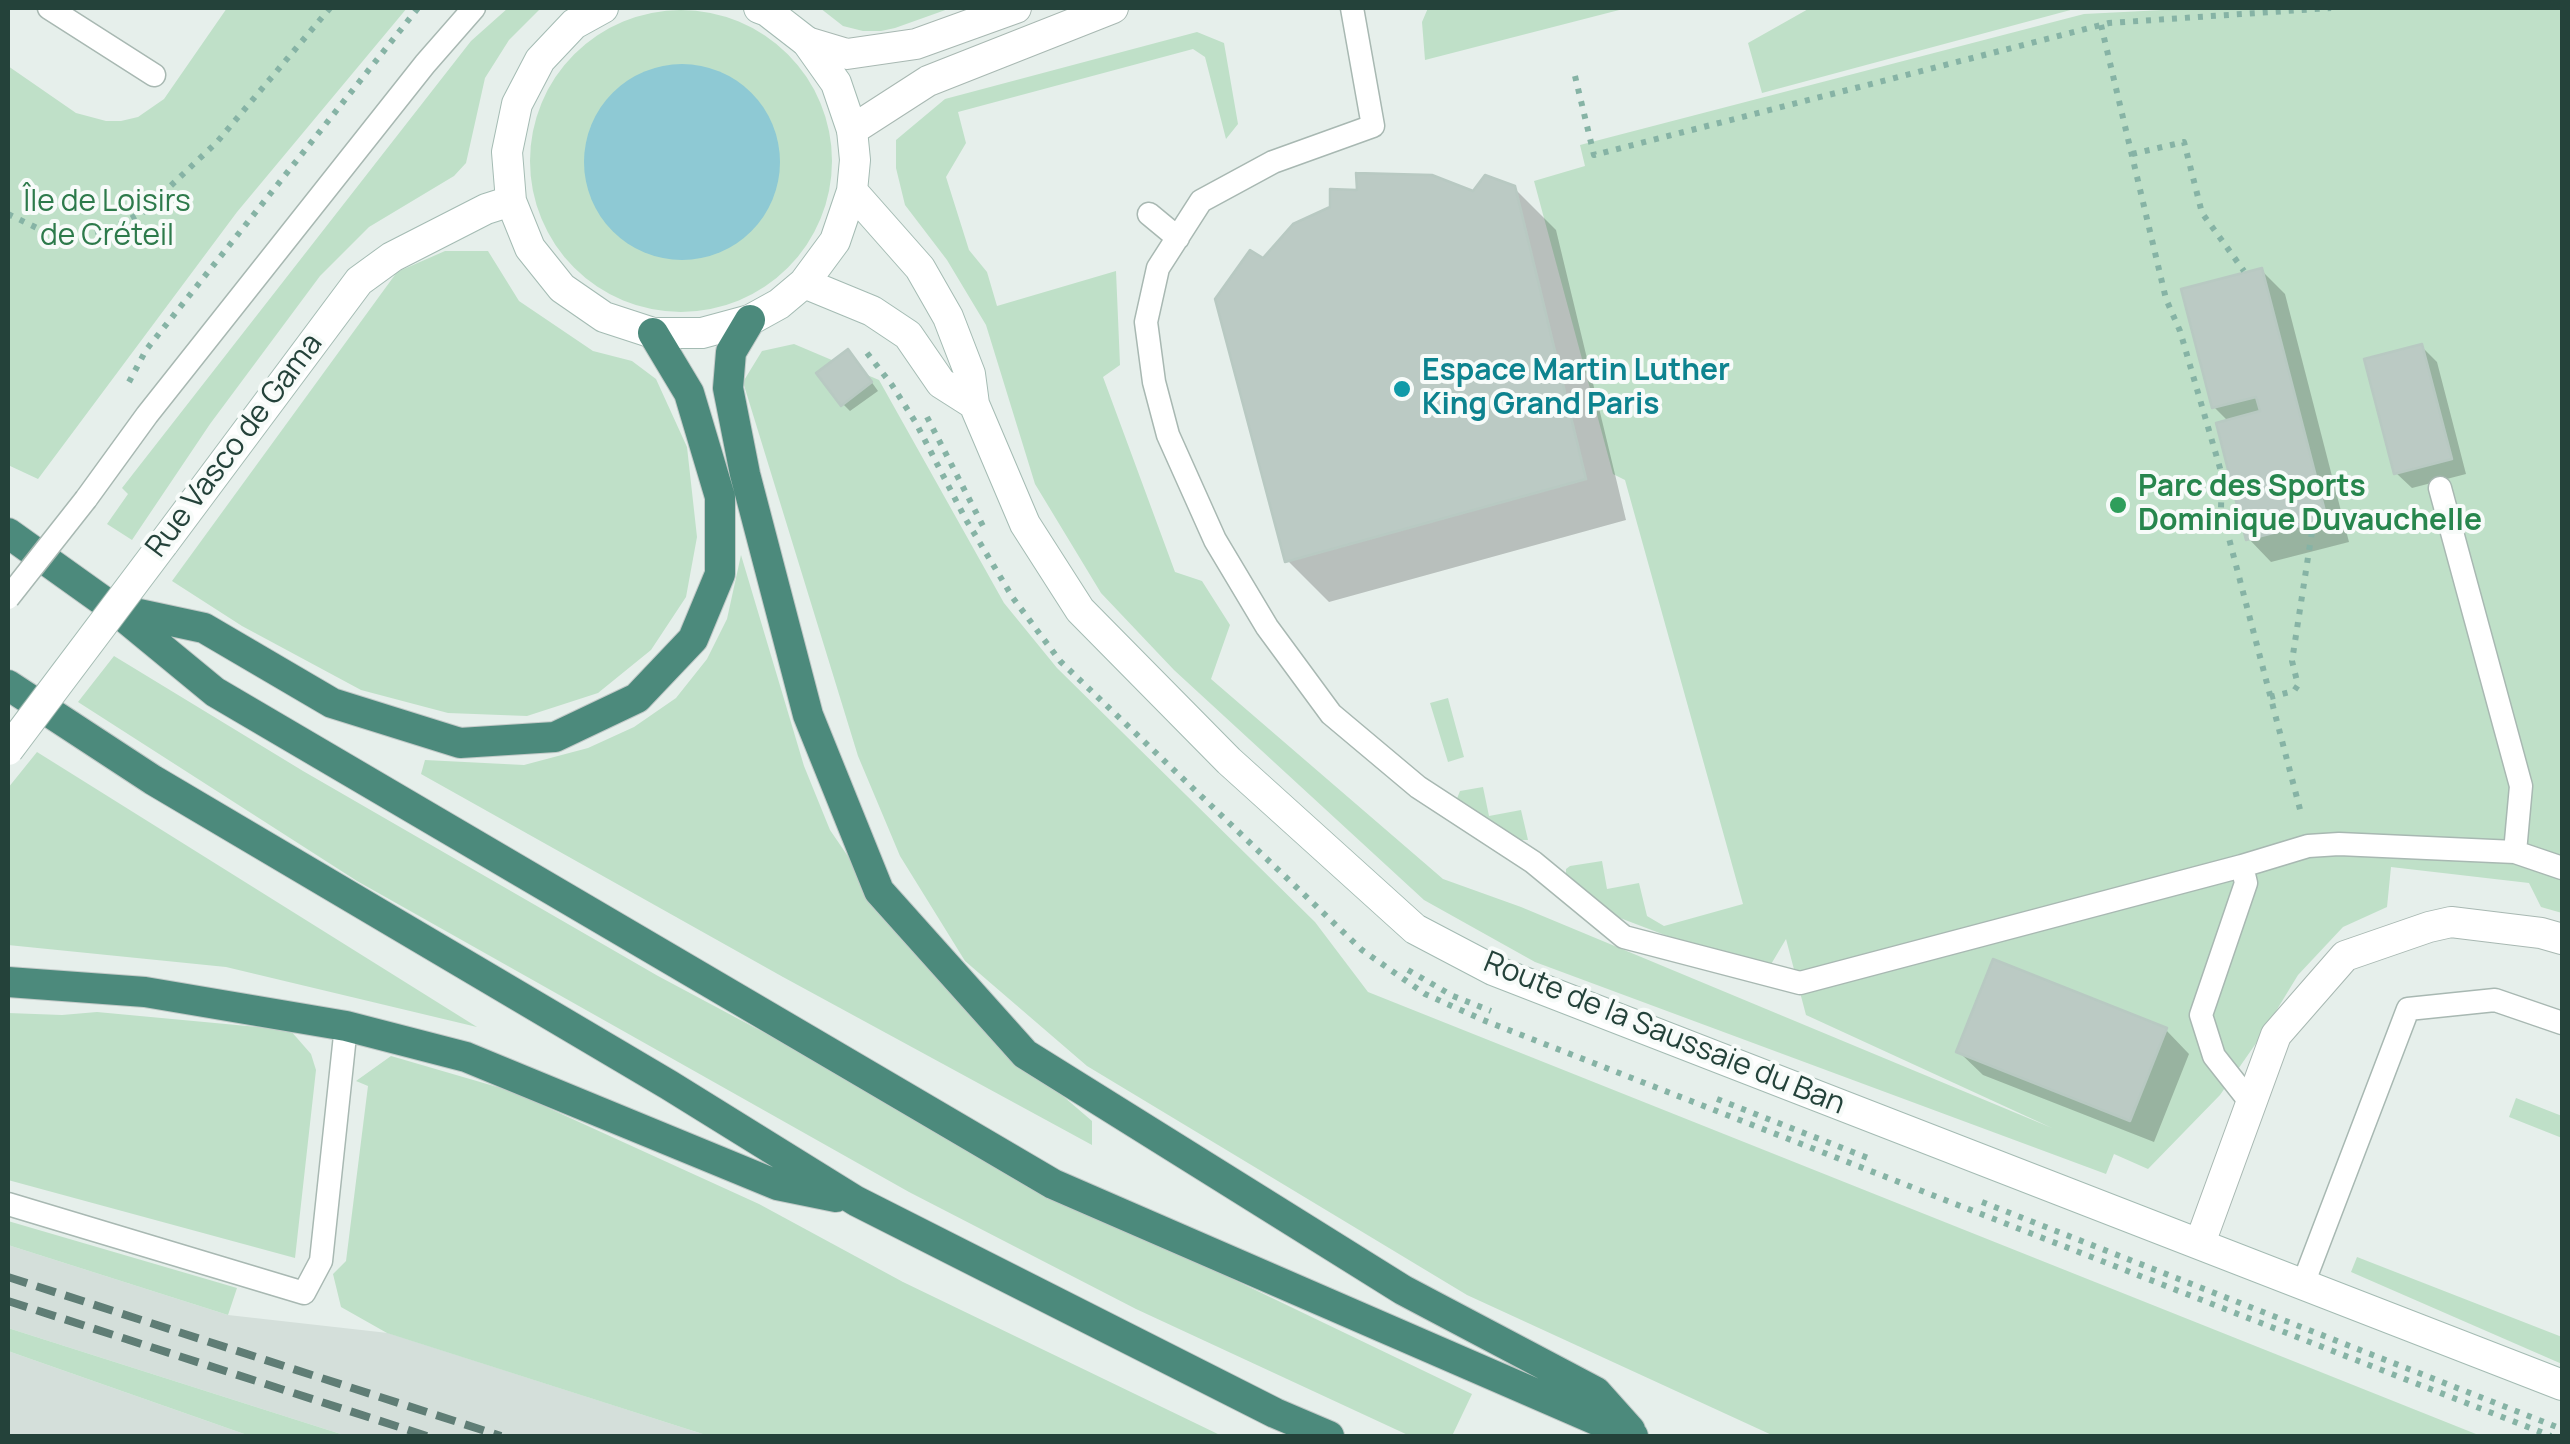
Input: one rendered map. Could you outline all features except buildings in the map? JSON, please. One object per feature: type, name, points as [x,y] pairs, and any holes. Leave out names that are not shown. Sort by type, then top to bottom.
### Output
[{"type":"highway","points":[[750,320],[731,352],[728,388],[745,474],[808,715],[879,891],[1025,1054],[1403,1290],[1596,1392],[1634,1436]]},
{"type":"highway","points":[[113,608],[204,628],[332,703],[460,743],[555,736],[638,698],[693,640],[720,574],[720,496],[689,393],[653,332]]},
{"type":"highway","points":[[8,533],[113,608],[215,692],[1053,1184],[1634,1436]]},
{"type":"highway","points":[[8,685],[152,780],[670,1085],[856,1201],[1275,1413],[1330,1436]]},
{"type":"highway","points":[[8,982],[145,992],[346,1026],[466,1057],[776,1185],[856,1201]]},
{"type":"main road","points":[[603,8],[574,24],[540,60],[517,104],[507,152],[511,200],[530,248],[562,288],[604,317],[653,332],[702,333],[750,320],[779,304],[804,283],[835,241],[852,191],[852,130],[836,83],[807,42],[759,8]]},
{"type":"main road","points":[[807,42],[847,54],[916,44],[1016,8]]},
{"type":"main road","points":[[852,130],[928,81],[1113,8]]},
{"type":"main road","name":"Route de la Saussaie du Ban","points":[[852,191],[920,268],[948,318],[970,374],[974,404],[1025,524],[1080,610],[1229,761],[1414,928],[1493,970],[2562,1386]]},
{"type":"main road","name":"Rue Vasco de Gama","points":[[8,750],[358,281],[392,257],[511,200]]},
{"type":"main road","name":"Route de la Saussaie du Ban","points":[[804,283],[872,311],[908,334],[941,383],[974,404]]},
{"type":"main road","points":[[2200,1243],[2276,1035],[2346,956],[2451,922],[2562,939]]},
{"type":"lane","points":[[49,8],[154,75]]},
{"type":"lane","points":[[8,598],[147,414],[424,64],[474,8]]},
{"type":"lane","points":[[1352,8],[1373,126],[1273,162],[1201,200],[1158,268],[1146,322],[1154,382],[1168,435],[1215,540],[1267,627],[1331,714],[1418,787],[1534,862],[1624,938],[1800,982],[2308,846],[2515,852],[2562,868]]},
{"type":"lane","points":[[1149,214],[1178,238]]},
{"type":"lane","points":[[2440,488],[2521,786],[2515,852]]},
{"type":"lane","points":[[2242,866],[2246,883],[2201,1016],[2214,1056],[2251,1103]]},
{"type":"lane","points":[[2304,1284],[2408,1009],[2495,1000],[2562,1023]]},
{"type":"lane","points":[[8,1204],[304,1293],[320,1261],[346,1026]]},
{"type":"path","points":[[8,214],[62,234],[86,234],[144,212],[217,142],[330,8]]},
{"type":"path","points":[[124,391],[146,350],[418,8]]},
{"type":"path","points":[[1574,76],[1594,156],[2102,25],[2331,8]]},
{"type":"path","points":[[2102,25],[2166,299],[2180,331],[2222,476],[2221,508],[2300,806]]},
{"type":"path","points":[[2132,154],[2184,142],[2202,213],[2244,271]]},
{"type":"path","points":[[2270,697],[2294,691],[2298,685],[2292,661],[2313,524]]},
{"type":"path","points":[[2103,1262],[2107,1252],[2562,1430]]},
{"type":"shaded area","points":[[8,1245],[228,1315],[388,1333],[709,1436],[347,1436],[8,1328]]},
{"type":"shaded area","points":[[8,1351],[250,1436],[8,1436]]},
{"type":"green space","name":"Île de Loisirs de Créteil","points":[[227,8],[407,8],[237,212],[38,479],[8,465],[8,66],[76,113],[106,121],[138,117],[164,99]]},
{"type":"green space","points":[[508,8],[541,8],[509,40],[485,78],[466,163],[454,176],[369,227],[320,276],[210,424],[132,540],[107,524],[128,494],[122,488],[471,41]]},
{"type":"green space","points":[[820,8],[951,8],[895,28],[863,31],[843,26]]},
{"type":"green space","points":[[1428,8],[1627,8],[1425,60],[1422,22]]},
{"type":"green space","points":[[1810,8],[2078,8],[1762,93],[1748,43]]},
{"type":"green space","name":"Parc des Sports Dominique Duvauchelle","points":[[2203,8],[2562,8],[2562,913],[2541,907],[2529,883],[2391,867],[2387,907],[2343,927],[2298,975],[2220,1095],[2148,1169],[2114,1154],[2106,1174],[1535,962],[1424,900],[1174,670],[1101,593],[1035,484],[986,325],[947,260],[905,205],[896,168],[896,140],[945,99],[1197,32],[1224,43],[1238,124],[1226,139],[1205,57],[1193,49],[958,112],[966,143],[946,177],[969,250],[987,272],[997,306],[1116,271],[1120,365],[1103,377],[1175,572],[1202,581],[1230,625],[1211,679],[1443,879],[1521,907],[2052,1128],[1806,1015],[1786,939],[1770,966],[1620,918],[1566,877],[1570,866],[1602,861],[1607,889],[1639,883],[1647,916],[1664,926],[1743,904],[1625,480],[1613,474],[1534,181],[1585,166],[1580,145],[2084,14]]},
{"type":"green space","points":[[681,10],[739,21],[788,54],[821,103],[832,161],[821,219],[788,268],[739,301],[681,312],[623,301],[574,268],[541,219],[530,161],[541,103],[574,54],[623,21]]},
{"type":"green space","points":[[445,251],[488,251],[519,301],[593,351],[632,361],[656,379],[687,447],[697,537],[686,597],[651,650],[598,693],[527,716],[448,713],[361,690],[242,626],[172,581],[397,272]]},
{"type":"green space","points":[[794,344],[879,380],[1004,603],[1057,668],[1315,922],[1368,992],[2481,1436],[1774,1436],[1467,1295],[1087,1066],[965,961],[900,856],[858,756],[743,382],[762,351]]},
{"type":"green space","points":[[741,555],[804,766],[830,830],[886,912],[978,1023],[1092,1121],[1092,1145],[421,774],[425,760],[524,765],[588,748],[634,727],[676,698],[707,659],[727,619]]},
{"type":"green space","points":[[114,656],[303,771],[658,976],[1170,1249],[1472,1394],[1452,1436],[1410,1436],[1136,1309],[909,1192],[357,881],[78,702]]},
{"type":"green space","points":[[1448,698],[1464,757],[1448,762],[1430,703]]},
{"type":"green space","points":[[37,752],[477,1027],[226,967],[8,945],[8,788]]},
{"type":"green space","points":[[1483,787],[1489,816],[1521,810],[1528,840],[1513,840],[1456,801],[1460,791]]},
{"type":"green space","points":[[97,1012],[290,1030],[311,1054],[316,1070],[295,1258],[8,1180],[8,1013]]},
{"type":"green space","points":[[391,1056],[511,1091],[759,1204],[903,1282],[1222,1436],[709,1436],[387,1333],[341,1307],[333,1274],[346,1261],[368,1086],[356,1081]]},
{"type":"green space","points":[[2516,1098],[2562,1116],[2562,1138],[2509,1117]]},
{"type":"green space","points":[[8,1221],[237,1288],[228,1315],[8,1245]]},
{"type":"green space","points":[[2357,1257],[2562,1337],[2562,1364],[2351,1272]]},
{"type":"green space","points":[[8,1328],[347,1436],[250,1436],[8,1351]]},
{"type":"water","points":[[682,64],[720,71],[751,93],[773,124],[780,162],[773,200],[751,231],[720,253],[682,260],[644,253],[613,231],[591,200],[584,162],[591,124],[613,93],[644,71]]},
{"type":"railway","points":[[8,1277],[501,1436]]},
{"type":"railway","points":[[8,1301],[427,1436]]},
{"type":"place","name":"Espace Martin Luther King Grand Paris","points":[[1402,389]]},
{"type":"place","name":"Parc des Sports Dominique Duvauchelle","points":[[2118,505]]}]
